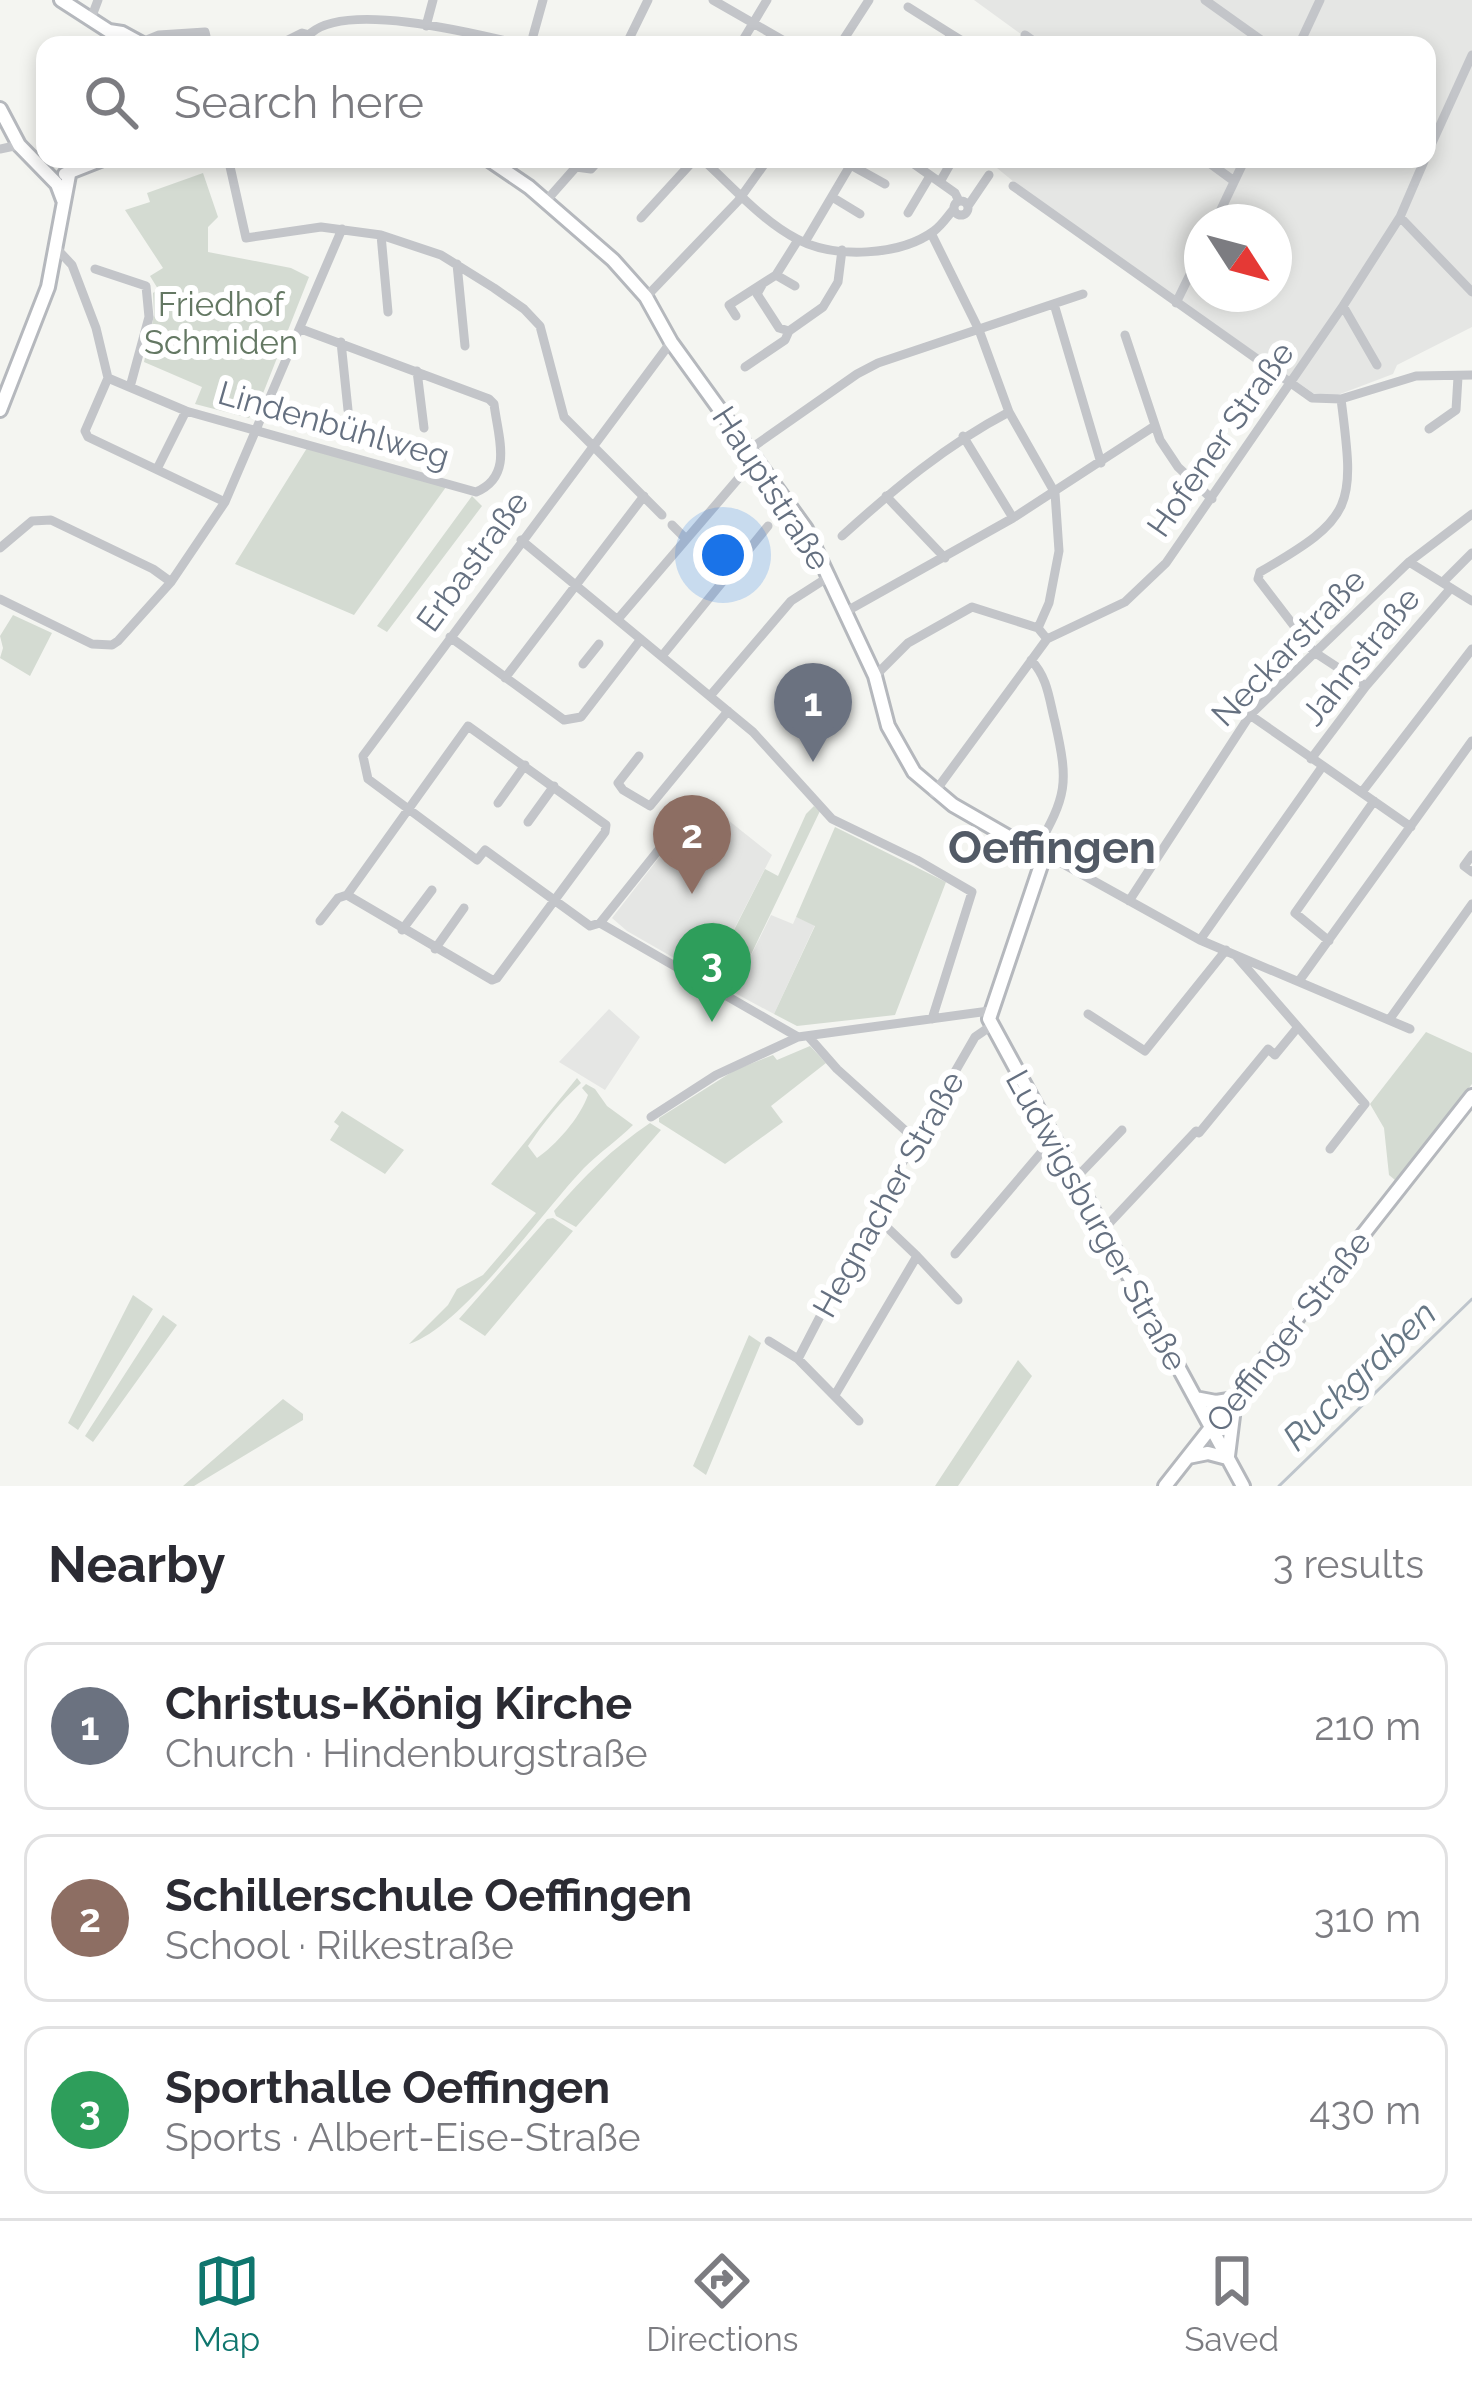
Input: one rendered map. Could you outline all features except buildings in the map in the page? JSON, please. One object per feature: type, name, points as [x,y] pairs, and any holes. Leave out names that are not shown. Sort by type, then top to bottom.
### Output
[{"type":"street","points":[[61,0],[92,16],[106,36]]},
{"type":"street","points":[[92,16],[98,0]]},
{"type":"street","points":[[426,26],[433,0]]},
{"type":"street","points":[[533,36],[543,0]]},
{"type":"street","points":[[630,36],[648,0]]},
{"type":"street","points":[[713,0],[777,36]]},
{"type":"street","points":[[745,36],[767,0]]},
{"type":"street","points":[[847,36],[869,0]]},
{"type":"street","points":[[1204,0],[1255,36]]},
{"type":"street","points":[[1303,36],[1320,0]]},
{"type":"street","points":[[908,8],[943,36]]},
{"type":"street","points":[[311,36],[326,24],[376,20],[477,36]]},
{"type":"street","points":[[157,36],[206,32],[207,36]]},
{"type":"street","name":"Hofener Straße","points":[[1436,124],[1472,56]]},
{"type":"street","points":[[0,109],[19,145],[36,163]]},
{"type":"street","points":[[0,149],[19,145]]},
{"type":"street","points":[[41,168],[70,174],[83,168]]},
{"type":"street","points":[[41,168],[58,184],[64,208]]},
{"type":"street","points":[[0,410],[38,319],[57,249],[71,168]]},
{"type":"street","points":[[230,168],[246,238],[292,228],[381,235],[457,264],[534,317],[544,336],[564,416],[662,515]]},
{"type":"street","points":[[505,168],[614,260],[646,296],[671,342]]},
{"type":"street","points":[[546,201],[578,168]]},
{"type":"street","points":[[641,218],[690,168]]},
{"type":"street","points":[[710,168],[801,241],[842,250],[898,247],[931,233],[989,175]]},
{"type":"street","points":[[646,296],[743,195],[762,168]]},
{"type":"street","points":[[736,316],[729,305],[776,275],[832,197],[845,168]]},
{"type":"street","points":[[859,168],[884,184]]},
{"type":"street","points":[[916,168],[935,179],[960,206]]},
{"type":"street","points":[[908,213],[945,168]]},
{"type":"street","points":[[1216,168],[1234,181]]},
{"type":"street","points":[[1223,204],[1240,168]]},
{"type":"street","name":"Hofener Straße","points":[[1047,639],[1103,615],[1140,591],[1166,562],[1343,306],[1400,217],[1421,168]]},
{"type":"street","points":[[1013,186],[1312,398],[1341,399],[1397,379],[1472,376]]},
{"type":"street","points":[[832,197],[860,214]]},
{"type":"street","points":[[1400,217],[1470,287]]},
{"type":"street","points":[[0,599],[100,646],[118,641],[171,582],[225,502],[342,229]]},
{"type":"street","points":[[931,233],[978,328],[1009,412],[1055,493],[1059,551],[1049,603],[1038,628]]},
{"type":"street","points":[[381,235],[388,312]]},
{"type":"street","points":[[57,249],[72,265],[96,328],[108,378],[85,431],[88,437],[225,502]]},
{"type":"street","points":[[745,367],[785,340],[789,331],[829,299],[838,282],[842,250]]},
{"type":"street","points":[[457,264],[465,346]]},
{"type":"street","points":[[95,268],[146,286],[148,317],[130,387]]},
{"type":"street","points":[[776,275],[795,286]]},
{"type":"street","points":[[763,284],[758,294],[779,328],[789,331]]},
{"type":"street","points":[[1176,303],[1184,287]]},
{"type":"street","points":[[814,291],[829,299]]},
{"type":"street","points":[[618,619],[753,453],[857,374],[1083,294]]},
{"type":"street","points":[[1054,304],[1101,463]]},
{"type":"street","points":[[1343,306],[1377,365]]},
{"type":"street","points":[[302,329],[417,371],[424,428]]},
{"type":"street","points":[[1125,335],[1153,428],[1178,466],[1212,499]]},
{"type":"street","points":[[341,342],[348,410]]},
{"type":"street","name":"Erbastraße","points":[[671,342],[363,756],[368,779],[477,860],[485,850],[595,925],[803,1037],[917,1141]]},
{"type":"street","name":"Hauptstraße","points":[[671,342],[806,529],[875,676],[898,748],[934,793],[1039,855]]},
{"type":"street","name":"Lindenbühlweg","points":[[108,378],[186,411],[476,492],[489,487],[502,466],[494,404],[417,371]]},
{"type":"street","points":[[1429,429],[1456,410],[1458,377]]},
{"type":"street","points":[[1341,399],[1348,462],[1346,497],[1319,536],[1258,577],[1315,652],[1366,686]]},
{"type":"street","points":[[158,467],[186,411]]},
{"type":"street","points":[[842,536],[963,436],[1009,412]]},
{"type":"street","points":[[847,611],[945,559],[1153,428]]},
{"type":"street","points":[[963,436],[1013,518]]},
{"type":"street","points":[[506,677],[644,496]]},
{"type":"street","points":[[886,496],[945,559]]},
{"type":"street","name":"Neckarstraße","points":[[1129,901],[1250,715],[1409,562],[1472,514]]},
{"type":"street","points":[[0,548],[32,521],[51,520],[171,582]]},
{"type":"street","points":[[672,525],[685,538]]},
{"type":"street","points":[[662,656],[768,526]]},
{"type":"street","points":[[521,540],[753,732],[832,819],[972,892],[932,1019]]},
{"type":"street","name":"Jahnstraße","points":[[1311,759],[1472,553]]},
{"type":"street","points":[[1409,562],[1472,601]]},
{"type":"street","points":[[710,696],[791,601],[830,576]]},
{"type":"street","points":[[875,676],[908,643],[972,607],[1038,628],[1047,639],[934,793]]},
{"type":"street","points":[[450,637],[564,720],[581,717],[641,639]]},
{"type":"street","points":[[583,664],[599,644]]},
{"type":"street","points":[[1362,792],[1472,649]]},
{"type":"street","points":[[651,1117],[716,1075],[803,1037],[989,1010],[1009,964],[1066,772],[1046,684],[1031,661]]},
{"type":"street","points":[[639,756],[618,783],[650,806],[728,711]]},
{"type":"street","points":[[1250,715],[1412,826]]},
{"type":"street","points":[[320,921],[338,898],[347,895],[468,726],[607,825],[497,978],[486,979],[347,895]]},
{"type":"street","points":[[1299,981],[1472,741]]},
{"type":"street","points":[[498,802],[525,765]]},
{"type":"street","points":[[1200,940],[1322,766]]},
{"type":"street","points":[[527,822],[554,786]]},
{"type":"street","points":[[1329,941],[1295,914],[1375,801]]},
{"type":"street","points":[[595,925],[685,817]]},
{"type":"street","points":[[1039,855],[1200,940],[1410,1029]]},
{"type":"street","points":[[1472,855],[1464,866],[1472,872]]},
{"type":"street","points":[[402,930],[432,890]]},
{"type":"street","points":[[1389,1020],[1472,904]]},
{"type":"street","points":[[435,949],[464,908]]},
{"type":"street","points":[[1088,1014],[1145,1051],[1230,952]]},
{"type":"street","points":[[1230,952],[1365,1104],[1330,1149]]},
{"type":"street","name":"Ludwigsburger Straße","points":[[989,1010],[986,1028],[1243,1486]]},
{"type":"street","points":[[970,1015],[986,1028]]},
{"type":"street","points":[[1102,1232],[1198,1132],[1268,1049],[1275,1055],[1298,1027]]},
{"type":"street","name":"Hegnacher Straße","points":[[798,1359],[873,1214],[986,1028]]},
{"type":"street","name":"Oeffinger Straße","points":[[1165,1486],[1472,1096]]},
{"type":"street","points":[[1074,1180],[1122,1130]]},
{"type":"street","points":[[955,1253],[1052,1140]]},
{"type":"street","points":[[873,1214],[958,1300]]},
{"type":"street","points":[[835,1395],[917,1256]]},
{"type":"street","points":[[769,1341],[798,1359],[859,1421]]},
{"type":"street","points":[[1188,1456],[1228,1457],[1234,1399],[1208,1402],[1195,1398]]},
{"type":"shaded area","points":[[974,0],[1472,0],[1472,327],[1397,365],[1393,374],[1335,396],[1313,393],[1197,312],[1292,312],[1292,204],[1184,204],[1184,303],[997,168],[1436,168],[1436,36],[1024,36]]},
{"type":"shaded area","points":[[700,805],[721,821],[728,820],[772,855],[709,978],[612,918]]},
{"type":"shaded area","points":[[771,915],[793,924],[796,917],[815,925],[774,1014],[733,992]]},
{"type":"shaded area","points":[[609,1009],[640,1037],[605,1090],[559,1062]]},
{"type":"green space","name":"Friedhof Schmiden","points":[[203,173],[218,217],[208,227],[208,252],[291,268],[309,277],[249,418],[195,404],[202,387],[144,362],[154,315],[153,293],[158,289],[150,276],[163,268],[125,210],[150,202],[147,193]]},
{"type":"green space","points":[[307,448],[446,487],[354,615],[235,564]]},
{"type":"green space","points":[[472,496],[482,506],[387,632],[377,626]]},
{"type":"green space","points":[[13,615],[52,633],[30,676],[0,658],[0,636]]},
{"type":"green space","points":[[814,806],[820,811],[733,992],[709,978],[712,971],[692,961],[713,922],[733,932],[765,869],[778,876]]},
{"type":"green space","points":[[835,827],[946,882],[895,1015],[797,1026],[774,1014],[815,926],[796,917]]},
{"type":"green space","points":[[1426,1032],[1472,1053],[1472,1084],[1395,1180],[1389,1175],[1384,1128],[1370,1104]]},
{"type":"green space","points":[[810,1046],[826,1063],[771,1106],[783,1122],[725,1164],[659,1122],[735,1070]]},
{"type":"green space","points":[[577,1078],[581,1083],[528,1146],[537,1158],[579,1113],[588,1095],[582,1088],[586,1084],[633,1125],[584,1168],[477,1292],[430,1333],[409,1344],[448,1305],[457,1289],[483,1275],[536,1213],[491,1184]]},
{"type":"green space","points":[[342,1111],[404,1150],[385,1174],[330,1140]]},
{"type":"green space","points":[[650,1123],[661,1130],[576,1227],[556,1216],[554,1211],[588,1174]]},
{"type":"green space","points":[[547,1219],[573,1231],[485,1336],[459,1319]]},
{"type":"green space","points":[[133,1295],[153,1309],[78,1430],[68,1423]]},
{"type":"green space","points":[[163,1315],[177,1325],[93,1442],[85,1436]]},
{"type":"green space","points":[[749,1335],[761,1343],[706,1475],[693,1466]]},
{"type":"green space","points":[[1018,1360],[1032,1376],[958,1486],[935,1486]]},
{"type":"green space","points":[[283,1399],[303,1414],[303,1420],[194,1486],[183,1486]]},
{"type":"waterway","name":"Ruckgraben","points":[[1279,1486],[1472,1299]]},
{"type":"place","name":"Christus-König Kirche","points":[[813,762]]},
{"type":"place","name":"Schillerschule Oeffingen","points":[[692,894]]},
{"type":"place","name":"Sporthalle Oeffingen","points":[[712,1022]]},
{"type":"district","name":"Oeffingen","points":[[1052,847]]}]
